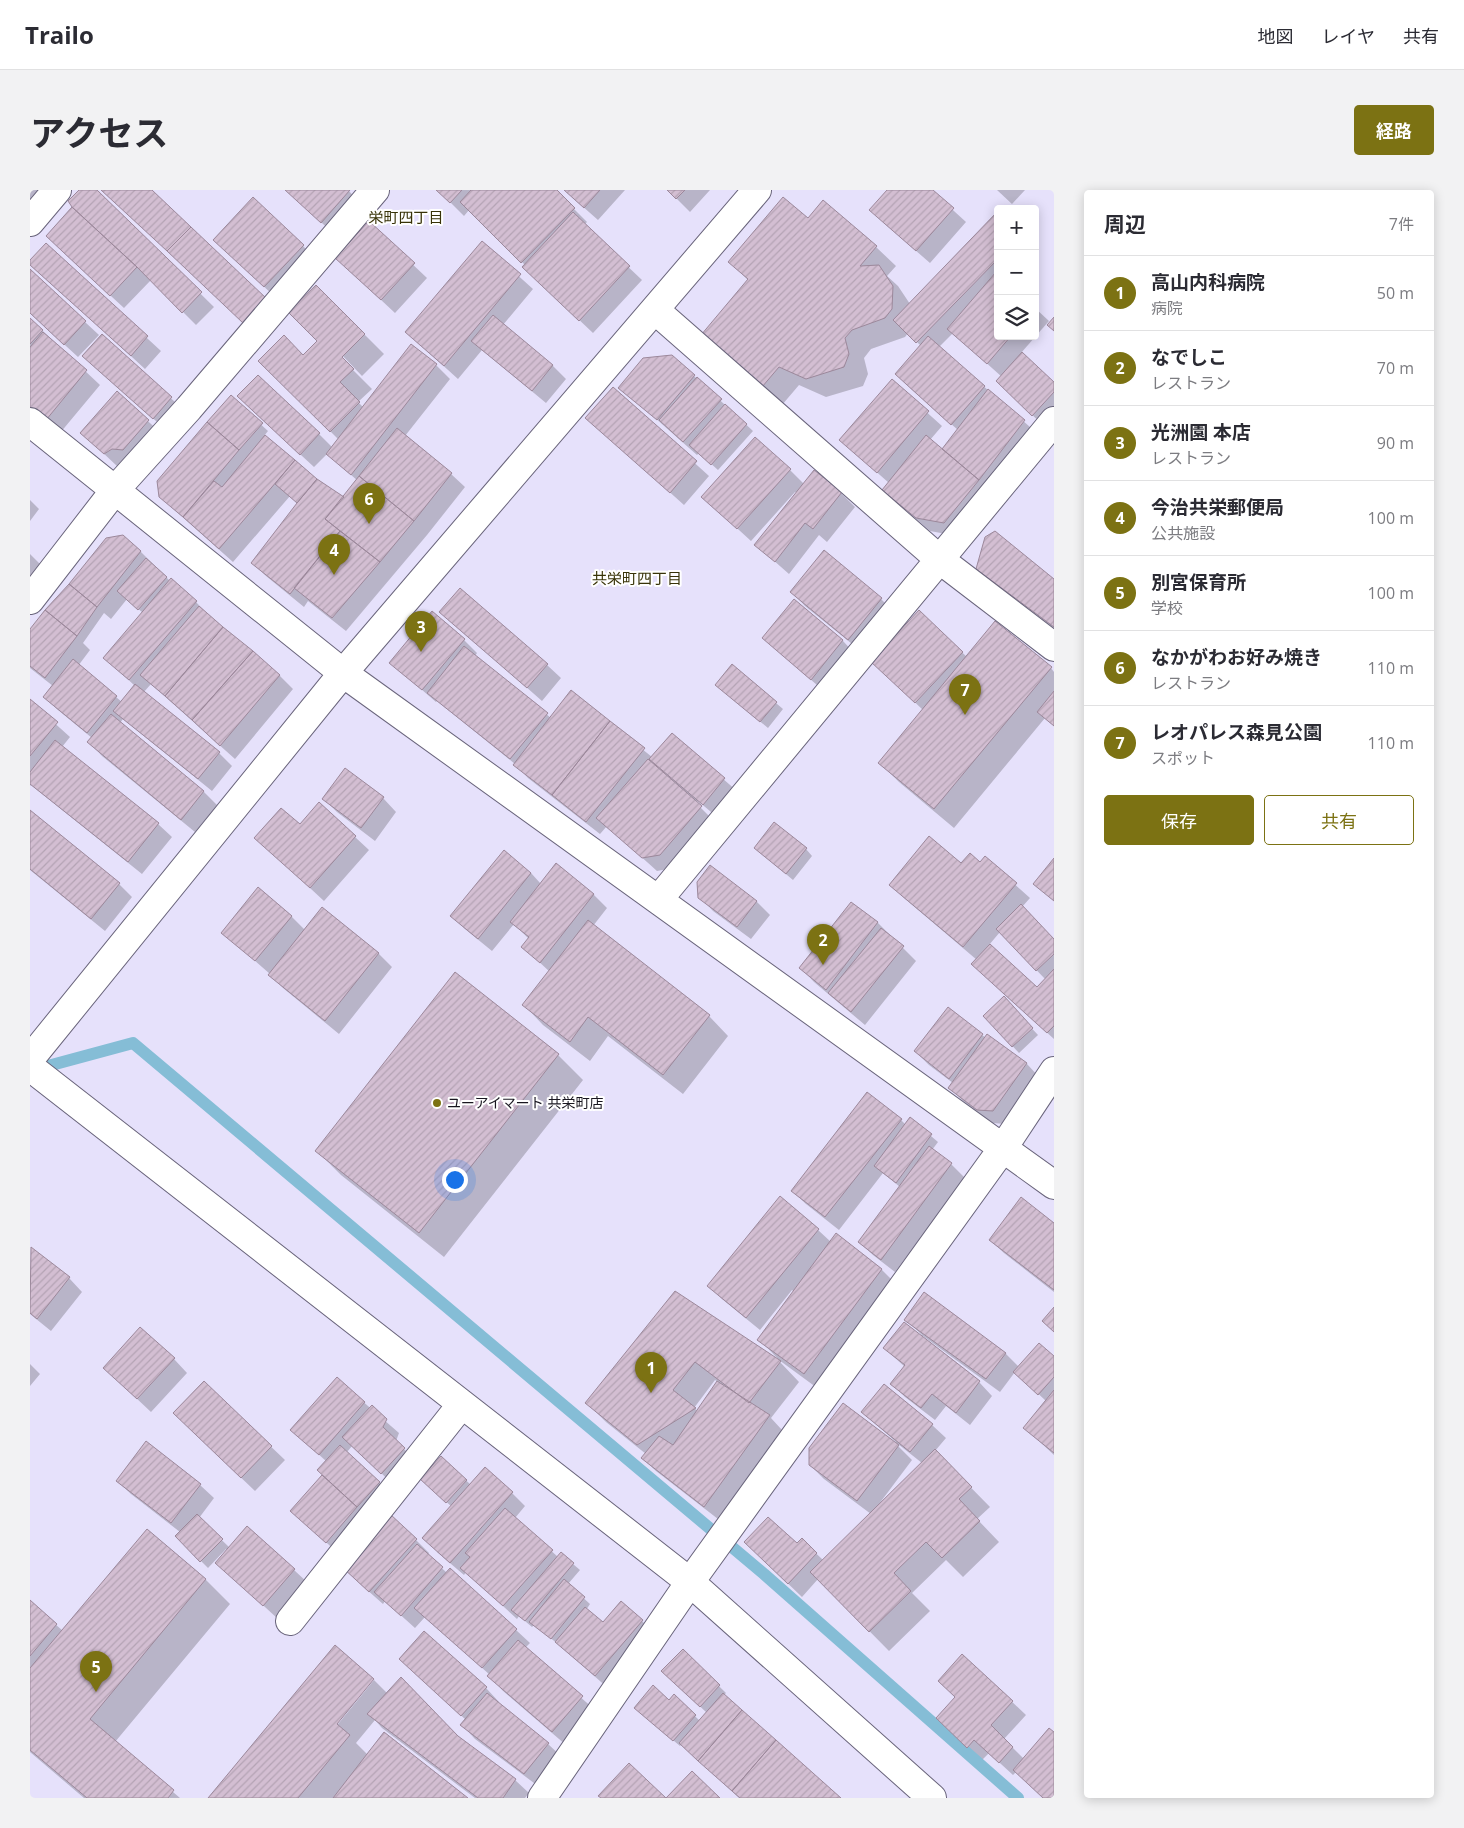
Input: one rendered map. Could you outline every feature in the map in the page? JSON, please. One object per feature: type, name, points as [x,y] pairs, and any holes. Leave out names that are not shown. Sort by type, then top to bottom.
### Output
[{"type":"street","points":[[30,222],[57,190]]},
{"type":"street","points":[[30,600],[116,490],[196,400],[375,190]]},
{"type":"street","points":[[30,1059],[343,672],[757,190]]},
{"type":"street","points":[[655,310],[939,560],[1054,647]]},
{"type":"street","points":[[658,900],[1054,421]]},
{"type":"street","points":[[30,422],[343,672],[1054,1185]]},
{"type":"street","points":[[30,1067],[690,1582],[932,1798]]},
{"type":"street","points":[[542,1798],[690,1582],[1003,1148],[1054,1071]]},
{"type":"street","points":[[290,1621],[462,1404]]},
{"type":"building","points":[[79,190],[97,190],[202,292],[182,313],[137,267],[72,207],[68,201]]},
{"type":"building","points":[[101,190],[152,190],[191,227],[167,251]]},
{"type":"building","points":[[285,190],[350,190],[321,223]]},
{"type":"building","points":[[436,190],[462,190],[450,203]]},
{"type":"building","points":[[471,190],[557,190],[575,208],[521,263],[460,202]]},
{"type":"building","points":[[564,190],[600,190],[584,208]]},
{"type":"building","points":[[667,190],[685,190],[676,199]]},
{"type":"building","points":[[887,190],[933,190],[954,208],[916,251],[869,210]]},
{"type":"building","points":[[253,197],[304,245],[264,287],[213,240]]},
{"type":"building","points":[[783,197],[808,218],[823,200],[877,246],[860,266],[879,265],[893,286],[892,309],[885,318],[852,330],[845,338],[849,354],[844,367],[806,379],[779,367],[762,387],[701,335],[748,279],[728,262]]},
{"type":"building","points":[[72,207],[137,267],[110,296],[46,236]]},
{"type":"building","points":[[573,212],[630,266],[579,321],[522,267]]},
{"type":"building","points":[[994,215],[994,263],[916,343],[893,320]]},
{"type":"building","points":[[369,221],[415,263],[381,300],[335,258]]},
{"type":"building","points":[[191,227],[266,298],[243,323],[167,251]]},
{"type":"building","points":[[482,241],[521,274],[444,366],[405,332]]},
{"type":"building","points":[[46,243],[148,336],[131,356],[30,265],[30,260]]},
{"type":"building","points":[[30,269],[86,321],[64,345],[30,313]]},
{"type":"building","points":[[994,274],[994,340],[1008,340],[987,364],[947,329]]},
{"type":"building","points":[[316,285],[365,334],[342,357],[354,369],[340,382],[360,402],[330,432],[258,361],[284,335],[303,355],[317,341],[288,312]]},
{"type":"building","points":[[493,315],[553,365],[532,391],[471,341]]},
{"type":"building","points":[[1054,317],[1054,331],[1047,325]]},
{"type":"building","points":[[30,318],[43,330],[30,344]]},
{"type":"building","points":[[43,332],[87,370],[46,420],[30,407],[30,347]]},
{"type":"building","points":[[102,334],[172,397],[153,419],[82,356]]},
{"type":"building","points":[[928,336],[985,386],[951,425],[895,374]]},
{"type":"building","points":[[411,344],[437,364],[351,475],[326,454]]},
{"type":"building","points":[[1022,352],[1054,382],[1054,392],[1032,416],[996,381]]},
{"type":"building","points":[[672,355],[695,375],[657,420],[618,388],[643,358]]},
{"type":"building","points":[[258,375],[320,433],[300,455],[237,396]]},
{"type":"building","points":[[697,377],[722,399],[683,442],[659,420]]},
{"type":"building","points":[[892,379],[929,411],[877,473],[839,440]]},
{"type":"building","points":[[613,387],[697,461],[670,493],[585,418]]},
{"type":"building","points":[[988,389],[1025,420],[979,480],[942,449]]},
{"type":"building","points":[[117,391],[149,420],[123,450],[112,449],[104,454],[80,433]]},
{"type":"building","points":[[231,395],[263,423],[239,450],[207,422]]},
{"type":"building","points":[[725,404],[747,424],[711,465],[689,445]]},
{"type":"building","points":[[207,422],[239,450],[183,517],[159,497],[157,481]]},
{"type":"building","points":[[397,428],[452,473],[414,521],[359,476]]},
{"type":"building","points":[[265,435],[295,460],[219,549],[183,517],[214,481],[222,487]]},
{"type":"building","points":[[926,435],[979,480],[944,523],[916,518],[882,490]]},
{"type":"building","points":[[755,437],[791,469],[737,529],[701,497]]},
{"type":"building","points":[[295,460],[317,479],[297,503],[275,484]]},
{"type":"building","points":[[814,470],[842,492],[813,529],[805,523],[775,562],[754,545]]},
{"type":"building","points":[[359,476],[414,521],[380,562],[325,519]]},
{"type":"building","points":[[317,479],[344,497],[325,519],[340,531],[290,594],[251,563]]},
{"type":"building","points":[[340,531],[380,562],[332,618],[294,588]]},
{"type":"building","points":[[995,531],[1054,579],[1054,627],[976,569],[985,537]]},
{"type":"building","points":[[123,535],[141,551],[97,607],[69,584],[106,538]]},
{"type":"building","points":[[824,550],[882,598],[848,640],[790,592]]},
{"type":"building","points":[[146,558],[167,577],[138,610],[117,591]]},
{"type":"building","points":[[171,578],[197,601],[129,680],[103,658]]},
{"type":"building","points":[[69,584],[97,607],[77,636],[45,610]]},
{"type":"building","points":[[460,588],[548,664],[527,688],[439,612]]},
{"type":"building","points":[[794,599],[843,640],[811,680],[762,638]]},
{"type":"building","points":[[199,606],[223,627],[165,696],[140,675]]},
{"type":"building","points":[[45,610],[77,636],[45,678],[30,666],[30,629]]},
{"type":"building","points":[[919,610],[963,652],[915,703],[871,662]]},
{"type":"building","points":[[432,611],[465,639],[422,690],[389,663]]},
{"type":"building","points":[[995,621],[1052,667],[934,809],[878,763]]},
{"type":"building","points":[[223,627],[253,651],[192,720],[165,696]]},
{"type":"building","points":[[464,646],[548,713],[510,759],[427,693]]},
{"type":"building","points":[[253,651],[280,675],[220,746],[192,720]]},
{"type":"building","points":[[73,659],[117,696],[87,733],[43,697]]},
{"type":"building","points":[[732,664],[777,702],[760,722],[715,685]]},
{"type":"building","points":[[135,684],[220,752],[198,779],[113,711]]},
{"type":"building","points":[[571,690],[610,721],[552,795],[513,765]]},
{"type":"building","points":[[1054,691],[1054,726],[1037,712]]},
{"type":"building","points":[[30,699],[58,722],[30,756]]},
{"type":"building","points":[[111,714],[204,791],[181,820],[87,742]]},
{"type":"building","points":[[610,721],[645,748],[586,822],[552,795]]},
{"type":"building","points":[[672,733],[725,778],[703,805],[649,759]]},
{"type":"building","points":[[55,740],[159,823],[128,862],[30,784],[30,772]]},
{"type":"building","points":[[648,759],[702,806],[660,855],[642,858],[596,818]]},
{"type":"building","points":[[345,768],[384,797],[361,828],[322,799]]},
{"type":"building","points":[[319,802],[356,836],[310,888],[254,838],[281,808],[300,824]]},
{"type":"building","points":[[30,810],[120,883],[91,919],[30,869]]},
{"type":"building","points":[[774,822],[807,848],[786,874],[754,848]]},
{"type":"building","points":[[929,836],[961,863],[970,853],[980,862],[985,856],[1017,883],[963,947],[889,885]]},
{"type":"building","points":[[504,850],[531,873],[478,939],[450,916]]},
{"type":"building","points":[[1054,858],[1054,901],[1033,884]]},
{"type":"building","points":[[556,863],[594,894],[540,963],[521,947],[529,937],[510,922]]},
{"type":"building","points":[[710,865],[757,901],[737,927],[698,898],[697,882]]},
{"type":"building","points":[[258,887],[292,916],[255,961],[221,933]]},
{"type":"building","points":[[851,902],[878,922],[826,990],[799,968]]},
{"type":"building","points":[[1021,904],[1054,939],[1054,954],[1036,971],[996,929]]},
{"type":"building","points":[[322,907],[379,953],[325,1021],[268,975]]},
{"type":"building","points":[[588,920],[710,1015],[663,1075],[588,1017],[570,1042],[522,1005]]},
{"type":"building","points":[[881,928],[904,946],[851,1012],[828,993]]},
{"type":"building","points":[[990,944],[1037,987],[1054,969],[1054,1026],[1047,1033],[971,964]]},
{"type":"building","name":"ユーアイマート 共栄町店","points":[[455,972],[559,1054],[419,1233],[315,1151]]},
{"type":"building","points":[[1004,996],[1033,1028],[1012,1047],[983,1016]]},
{"type":"building","points":[[948,1007],[983,1034],[949,1079],[914,1051]]},
{"type":"building","points":[[987,1034],[1027,1063],[993,1111],[977,1110],[948,1088]]},
{"type":"building","points":[[867,1092],[902,1119],[825,1217],[791,1191]]},
{"type":"building","points":[[910,1117],[932,1134],[896,1183],[874,1166]]},
{"type":"building","points":[[929,1146],[952,1163],[881,1260],[858,1242]]},
{"type":"building","points":[[780,1196],[819,1229],[746,1318],[707,1286]]},
{"type":"building","points":[[1021,1197],[1054,1223],[1054,1290],[989,1240]]},
{"type":"building","points":[[836,1233],[882,1269],[804,1374],[757,1340]]},
{"type":"building","points":[[31,1247],[70,1277],[37,1319],[30,1313]]},
{"type":"building","points":[[675,1291],[781,1361],[749,1403],[695,1362],[673,1390],[696,1408],[637,1445],[585,1403]]},
{"type":"building","points":[[924,1292],[1006,1353],[986,1379],[904,1320]]},
{"type":"building","points":[[1054,1307],[1054,1332],[1042,1321]]},
{"type":"building","points":[[904,1322],[980,1381],[956,1413],[932,1394],[921,1408],[890,1384],[905,1365],[883,1348]]},
{"type":"building","points":[[140,1327],[175,1358],[137,1399],[103,1368]]},
{"type":"building","points":[[1039,1343],[1054,1356],[1054,1377],[1038,1395],[1013,1372]]},
{"type":"building","points":[[337,1377],[365,1402],[319,1455],[290,1430]]},
{"type":"building","points":[[204,1381],[272,1446],[241,1478],[173,1413]]},
{"type":"building","points":[[717,1381],[770,1415],[704,1507],[641,1458],[659,1436],[673,1445]]},
{"type":"building","points":[[884,1384],[933,1424],[910,1452],[861,1412]]},
{"type":"building","points":[[1054,1390],[1054,1453],[1023,1428]]},
{"type":"building","points":[[843,1403],[899,1445],[857,1501],[809,1465],[809,1448]]},
{"type":"building","points":[[372,1405],[387,1419],[383,1427],[405,1448],[381,1474],[342,1437]]},
{"type":"building","points":[[146,1441],[201,1484],[171,1523],[116,1481]]},
{"type":"building","points":[[340,1445],[380,1482],[357,1507],[317,1470]]},
{"type":"building","points":[[935,1449],[972,1487],[959,1499],[980,1521],[942,1558],[926,1542],[894,1573],[911,1591],[869,1632],[810,1572]]},
{"type":"building","points":[[441,1456],[467,1480],[446,1503],[420,1479]]},
{"type":"building","points":[[485,1467],[513,1492],[450,1563],[422,1538]]},
{"type":"building","points":[[322,1475],[357,1507],[326,1543],[290,1511]]},
{"type":"building","points":[[505,1508],[553,1550],[503,1606],[460,1568],[470,1557],[465,1553]]},
{"type":"building","points":[[197,1514],[223,1539],[200,1562],[175,1536]]},
{"type":"building","points":[[390,1514],[417,1539],[369,1592],[342,1567]]},
{"type":"building","points":[[768,1517],[797,1543],[802,1538],[817,1553],[788,1584],[744,1542]]},
{"type":"building","points":[[247,1526],[295,1569],[263,1606],[215,1563]]},
{"type":"building","points":[[147,1529],[206,1579],[90,1719],[174,1790],[168,1798],[87,1798],[30,1750],[30,1668]]},
{"type":"building","points":[[417,1544],[443,1567],[401,1616],[374,1592]]},
{"type":"building","points":[[561,1552],[574,1563],[525,1621],[511,1610]]},
{"type":"building","points":[[450,1568],[517,1629],[482,1668],[414,1608]]},
{"type":"building","points":[[564,1579],[585,1597],[551,1639],[529,1622]]},
{"type":"building","points":[[30,1600],[57,1624],[30,1656]]},
{"type":"building","points":[[621,1601],[643,1620],[595,1676],[555,1642],[585,1607],[603,1622]]},
{"type":"building","points":[[424,1631],[487,1687],[461,1716],[399,1659]]},
{"type":"building","points":[[518,1640],[583,1696],[552,1732],[487,1676]]},
{"type":"building","points":[[335,1645],[374,1679],[337,1724],[350,1735],[298,1798],[208,1798]]},
{"type":"building","points":[[683,1649],[720,1685],[700,1707],[661,1671]]},
{"type":"building","points":[[962,1654],[1013,1701],[991,1725],[1013,1747],[999,1763],[974,1740],[967,1748],[936,1718],[955,1697],[938,1681]]},
{"type":"building","points":[[401,1677],[458,1736],[516,1779],[503,1798],[478,1798],[367,1714]]},
{"type":"building","points":[[653,1685],[669,1700],[674,1694],[696,1715],[673,1741],[634,1708]]},
{"type":"building","points":[[487,1693],[549,1743],[524,1774],[460,1725]]},
{"type":"building","points":[[723,1693],[742,1710],[698,1761],[679,1743]]},
{"type":"building","points":[[742,1710],[776,1740],[732,1791],[698,1761]]},
{"type":"building","points":[[1049,1728],[1054,1732],[1054,1798],[1043,1798],[1013,1770]]},
{"type":"building","points":[[384,1732],[468,1798],[333,1798]]},
{"type":"building","points":[[776,1740],[841,1798],[740,1798],[732,1791]]},
{"type":"building","points":[[629,1763],[666,1798],[601,1798],[598,1796]]},
{"type":"building","points":[[692,1771],[720,1798],[666,1798]]},
{"type":"waterway","points":[[33,1070],[133,1043],[764,1574],[1018,1798]]},
{"type":"place","name":"なかがわお好み焼き","points":[[369,524]]},
{"type":"place","name":"今治共栄郵便局","points":[[334,575]]},
{"type":"place","name":"光洲園 本店","points":[[421,652]]},
{"type":"place","name":"レオパレス森見公園","points":[[965,715]]},
{"type":"place","name":"なでしこ","points":[[823,965]]},
{"type":"place","name":"ユーアイマート 共栄町店","points":[[437,1103]]},
{"type":"place","name":"高山内科病院","points":[[651,1393]]},
{"type":"place","name":"別宮保育所","points":[[96,1692]]},
{"type":"district","name":"栄町四丁目","points":[[406,218]]},
{"type":"district","name":"共栄町四丁目","points":[[637,579]]}]
